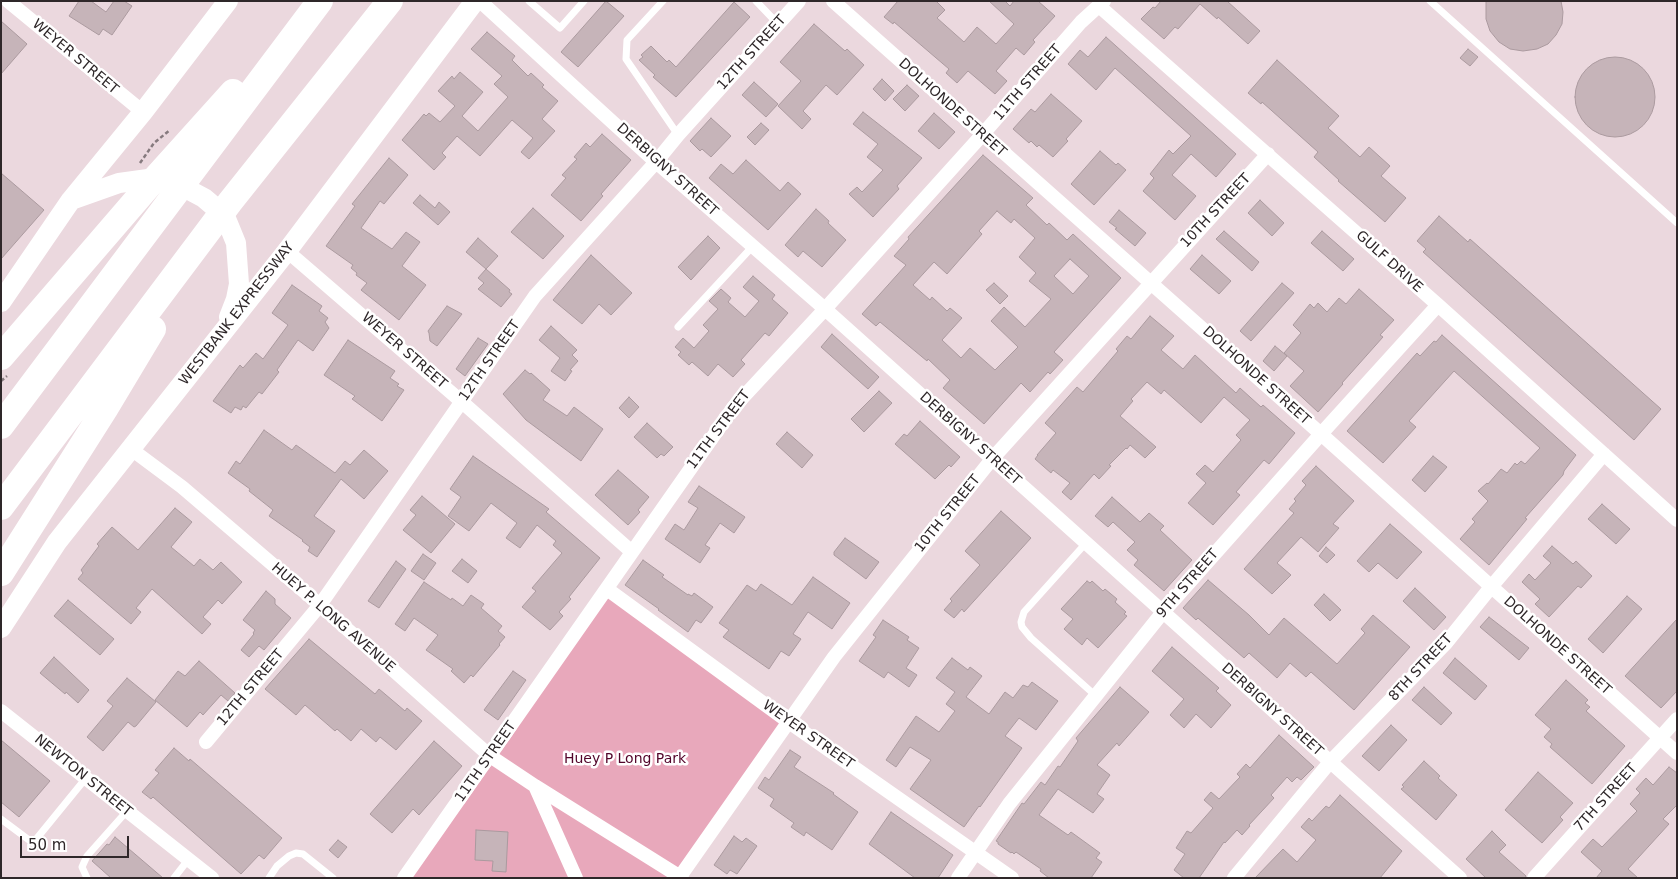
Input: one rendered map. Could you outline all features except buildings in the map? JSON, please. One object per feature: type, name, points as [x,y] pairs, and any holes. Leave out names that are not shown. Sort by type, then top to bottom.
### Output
[{"type":"highway","points":[[1,357],[172,159],[318,1]]},
{"type":"highway","points":[[1,426],[318,1]]},
{"type":"highway","points":[[1,507],[230,202],[390,1]]},
{"type":"highway","points":[[1,573],[105,409],[230,202]]},
{"type":"main road","points":[[1,302],[71,200],[143,112],[228,1]]},
{"type":"main road","name":"WESTBANK EXPRESSWAY","points":[[1,628],[58,542],[287,251],[474,1]]},
{"type":"main road","points":[[71,200],[120,183],[134,180],[161,180],[174,182],[189,189],[217,209],[232,231],[236,243],[239,271],[236,299],[219,337]]},
{"type":"street","name":"WEYER STREET","points":[[8,1],[143,112]]},
{"type":"street","name":"DERBIGNY STREET","points":[[480,1],[656,162],[825,309],[1460,878]]},
{"type":"street","name":"12TH STREET","points":[[206,742],[320,605],[535,296],[799,1]]},
{"type":"street","name":"DOLHONDE STREET","points":[[833,1],[1677,753]]},
{"type":"street","name":"11TH STREET","points":[[404,878],[732,408],[825,309],[1081,22],[1102,4]]},
{"type":"street","name":"GULF DRIVE","points":[[1102,4],[1677,520]]},
{"type":"street","name":"10TH STREET","points":[[680,877],[834,657],[992,459],[1268,154]]},
{"type":"street","name":"WEYER STREET","points":[[287,251],[632,552]]},
{"type":"street","name":"9TH STREET","points":[[958,878],[1009,804],[1163,612],[1438,305]]},
{"type":"street","name":"HUEY P. LONG AVENUE","points":[[131,449],[182,487],[320,605],[490,756],[680,877]]},
{"type":"street","name":"8TH STREET","points":[[1234,878],[1330,762],[1446,643],[1604,454]]},
{"type":"street","name":"WEYER STREET","points":[[607,589],[789,722],[1012,878]]},
{"type":"street","name":"NEWTON STREET","points":[[1,711],[212,878]]},
{"type":"street","name":"7TH STREET","points":[[1534,878],[1677,719]]},
{"type":"street","points":[[535,786],[576,878]]},
{"type":"lane","points":[[529,1],[560,28],[584,1]]},
{"type":"lane","points":[[663,1],[627,40],[626,59],[678,135]]},
{"type":"lane","points":[[756,1],[778,24]]},
{"type":"lane","points":[[1430,1],[1677,223]]},
{"type":"lane","points":[[678,327],[753,246]]},
{"type":"lane","points":[[1086,543],[1024,612],[1021,622],[1022,627],[1031,638],[1096,696]]},
{"type":"lane","points":[[1,819],[34,843],[86,778]]},
{"type":"lane","points":[[87,878],[82,867],[87,856],[127,811]]},
{"type":"lane","points":[[269,878],[282,861],[296,854],[303,854],[333,878]]},
{"type":"lane","points":[[174,878],[188,860]]},
{"type":"green space","name":"Huey P Long Park","points":[[607,589],[789,722],[679,878],[405,878]]}]
